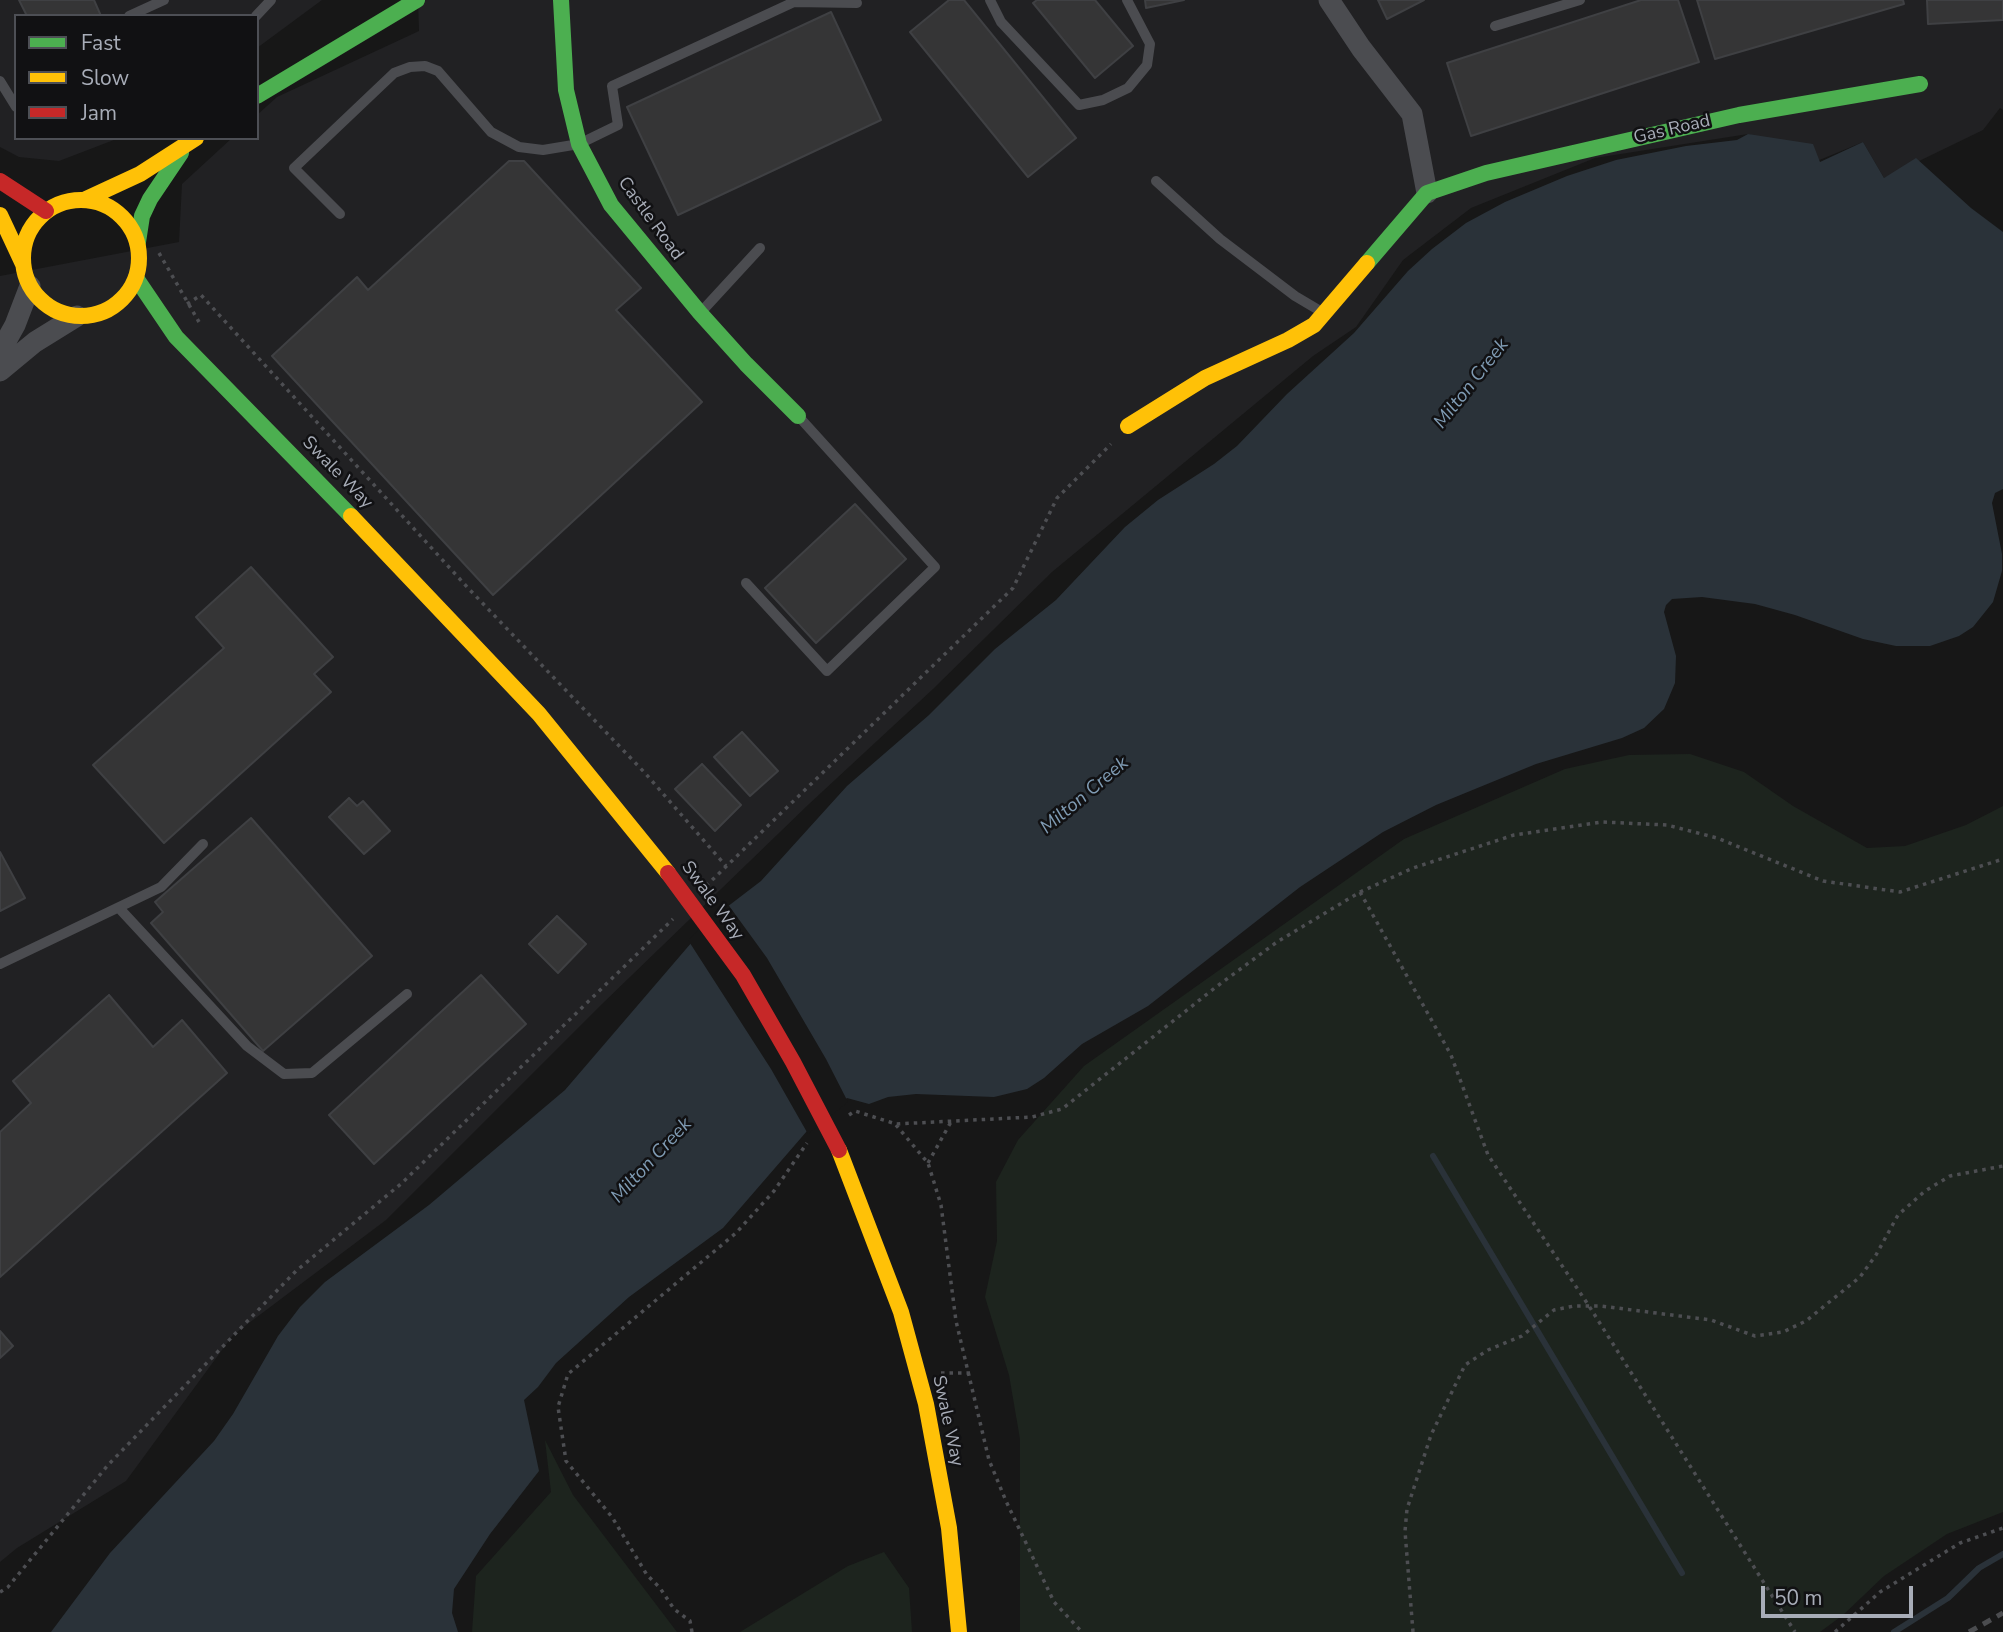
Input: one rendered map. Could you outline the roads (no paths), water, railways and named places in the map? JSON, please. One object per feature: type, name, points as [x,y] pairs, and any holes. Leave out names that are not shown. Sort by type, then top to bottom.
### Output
[{"type":"main road","points":[[259,95],[414,0]]},
{"type":"main road","name":"Castle Road","points":[[561,0],[566,90],[579,144],[611,205],[700,313],[798,416]]},
{"type":"main road","name":"Gas Road","points":[[1427,193],[1486,173],[1653,134],[1739,115],[1920,83]]},
{"type":"main road","points":[[23,264],[24,244],[32,226],[46,211],[58,204],[86,199],[130,180],[191,143]]},
{"type":"main road","points":[[0,215],[23,264],[30,286],[42,301],[58,312],[77,316],[94,315],[110,309],[121,301],[136,278],[140,260],[138,242],[142,216],[150,198],[191,143]]},
{"type":"main road","points":[[0,180],[46,211]]},
{"type":"main road","points":[[1128,426],[1205,378],[1288,340],[1314,325],[1427,193]]},
{"type":"main road","points":[[86,199],[103,204],[118,213],[130,226],[138,242]]},
{"type":"main road","name":"Swale Way","points":[[136,278],[176,337],[330,493],[539,714],[668,873],[743,975],[839,1150],[901,1312],[926,1404],[949,1528],[959,1632]]},
{"type":"main road","name":"Swale Way","points":[[110,309],[139,317],[176,337]]},
{"type":"street","points":[[1329,0],[1412,114],[1427,193]]},
{"type":"street","points":[[0,352],[15,325],[30,286]]},
{"type":"street","points":[[0,371],[35,342],[77,316]]},
{"type":"lane","points":[[133,14],[164,0]]},
{"type":"lane","points":[[258,14],[271,0]]},
{"type":"lane","points":[[990,0],[1001,22],[1079,105],[1103,100],[1128,88],[1147,65],[1150,44],[1127,0]]},
{"type":"lane","points":[[1494,26],[1580,0]]},
{"type":"lane","points":[[340,214],[295,168],[394,73],[410,67],[425,66],[438,71],[491,132],[519,147],[543,150],[579,144],[618,125],[612,86],[794,2],[857,3]]},
{"type":"lane","points":[[0,81],[14,104]]},
{"type":"lane","points":[[1156,181],[1220,239],[1295,296],[1325,313]]},
{"type":"lane","points":[[700,313],[760,248]]},
{"type":"lane","points":[[746,583],[827,671],[935,567],[798,416]]},
{"type":"lane","points":[[0,964],[161,887],[203,844]]},
{"type":"lane","points":[[119,908],[247,1046],[284,1074],[312,1073],[407,993]]},
{"type":"water","name":"Milton Creek","points":[[1748,134],[1813,144],[1820,162],[1863,142],[1884,178],[1916,158],[1971,208],[2003,232],[2003,489],[1995,493],[1992,503],[2002,554],[2002,571],[1993,602],[1973,627],[1959,636],[1930,646],[1896,646],[1863,639],[1755,604],[1702,597],[1672,599],[1664,612],[1676,656],[1675,683],[1664,709],[1644,728],[1622,738],[1536,764],[1436,805],[1383,832],[1300,887],[1148,1006],[1082,1044],[1044,1078],[1027,1089],[994,1097],[916,1094],[888,1097],[869,1104],[847,1098],[807,1131],[723,1228],[629,1297],[556,1363],[524,1400],[539,1471],[490,1534],[454,1589],[452,1613],[458,1632],[51,1632],[110,1553],[214,1441],[233,1414],[278,1336],[300,1307],[325,1282],[429,1205],[565,1090],[692,942],[727,907],[761,881],[847,786],[929,715],[995,649],[1056,600],[1125,527],[1158,500],[1237,446],[1287,394],[1354,333],[1408,271],[1432,249],[1466,223],[1505,202],[1567,176],[1616,160],[1686,146],[1737,140]]},
{"type":"waterway","points":[[1433,1156],[1682,1573]]},
{"type":"waterway","points":[[1894,1632],[1948,1598],[1979,1568],[2003,1554]]},
{"type":"railway","points":[[1969,1632],[2003,1613]]}]
